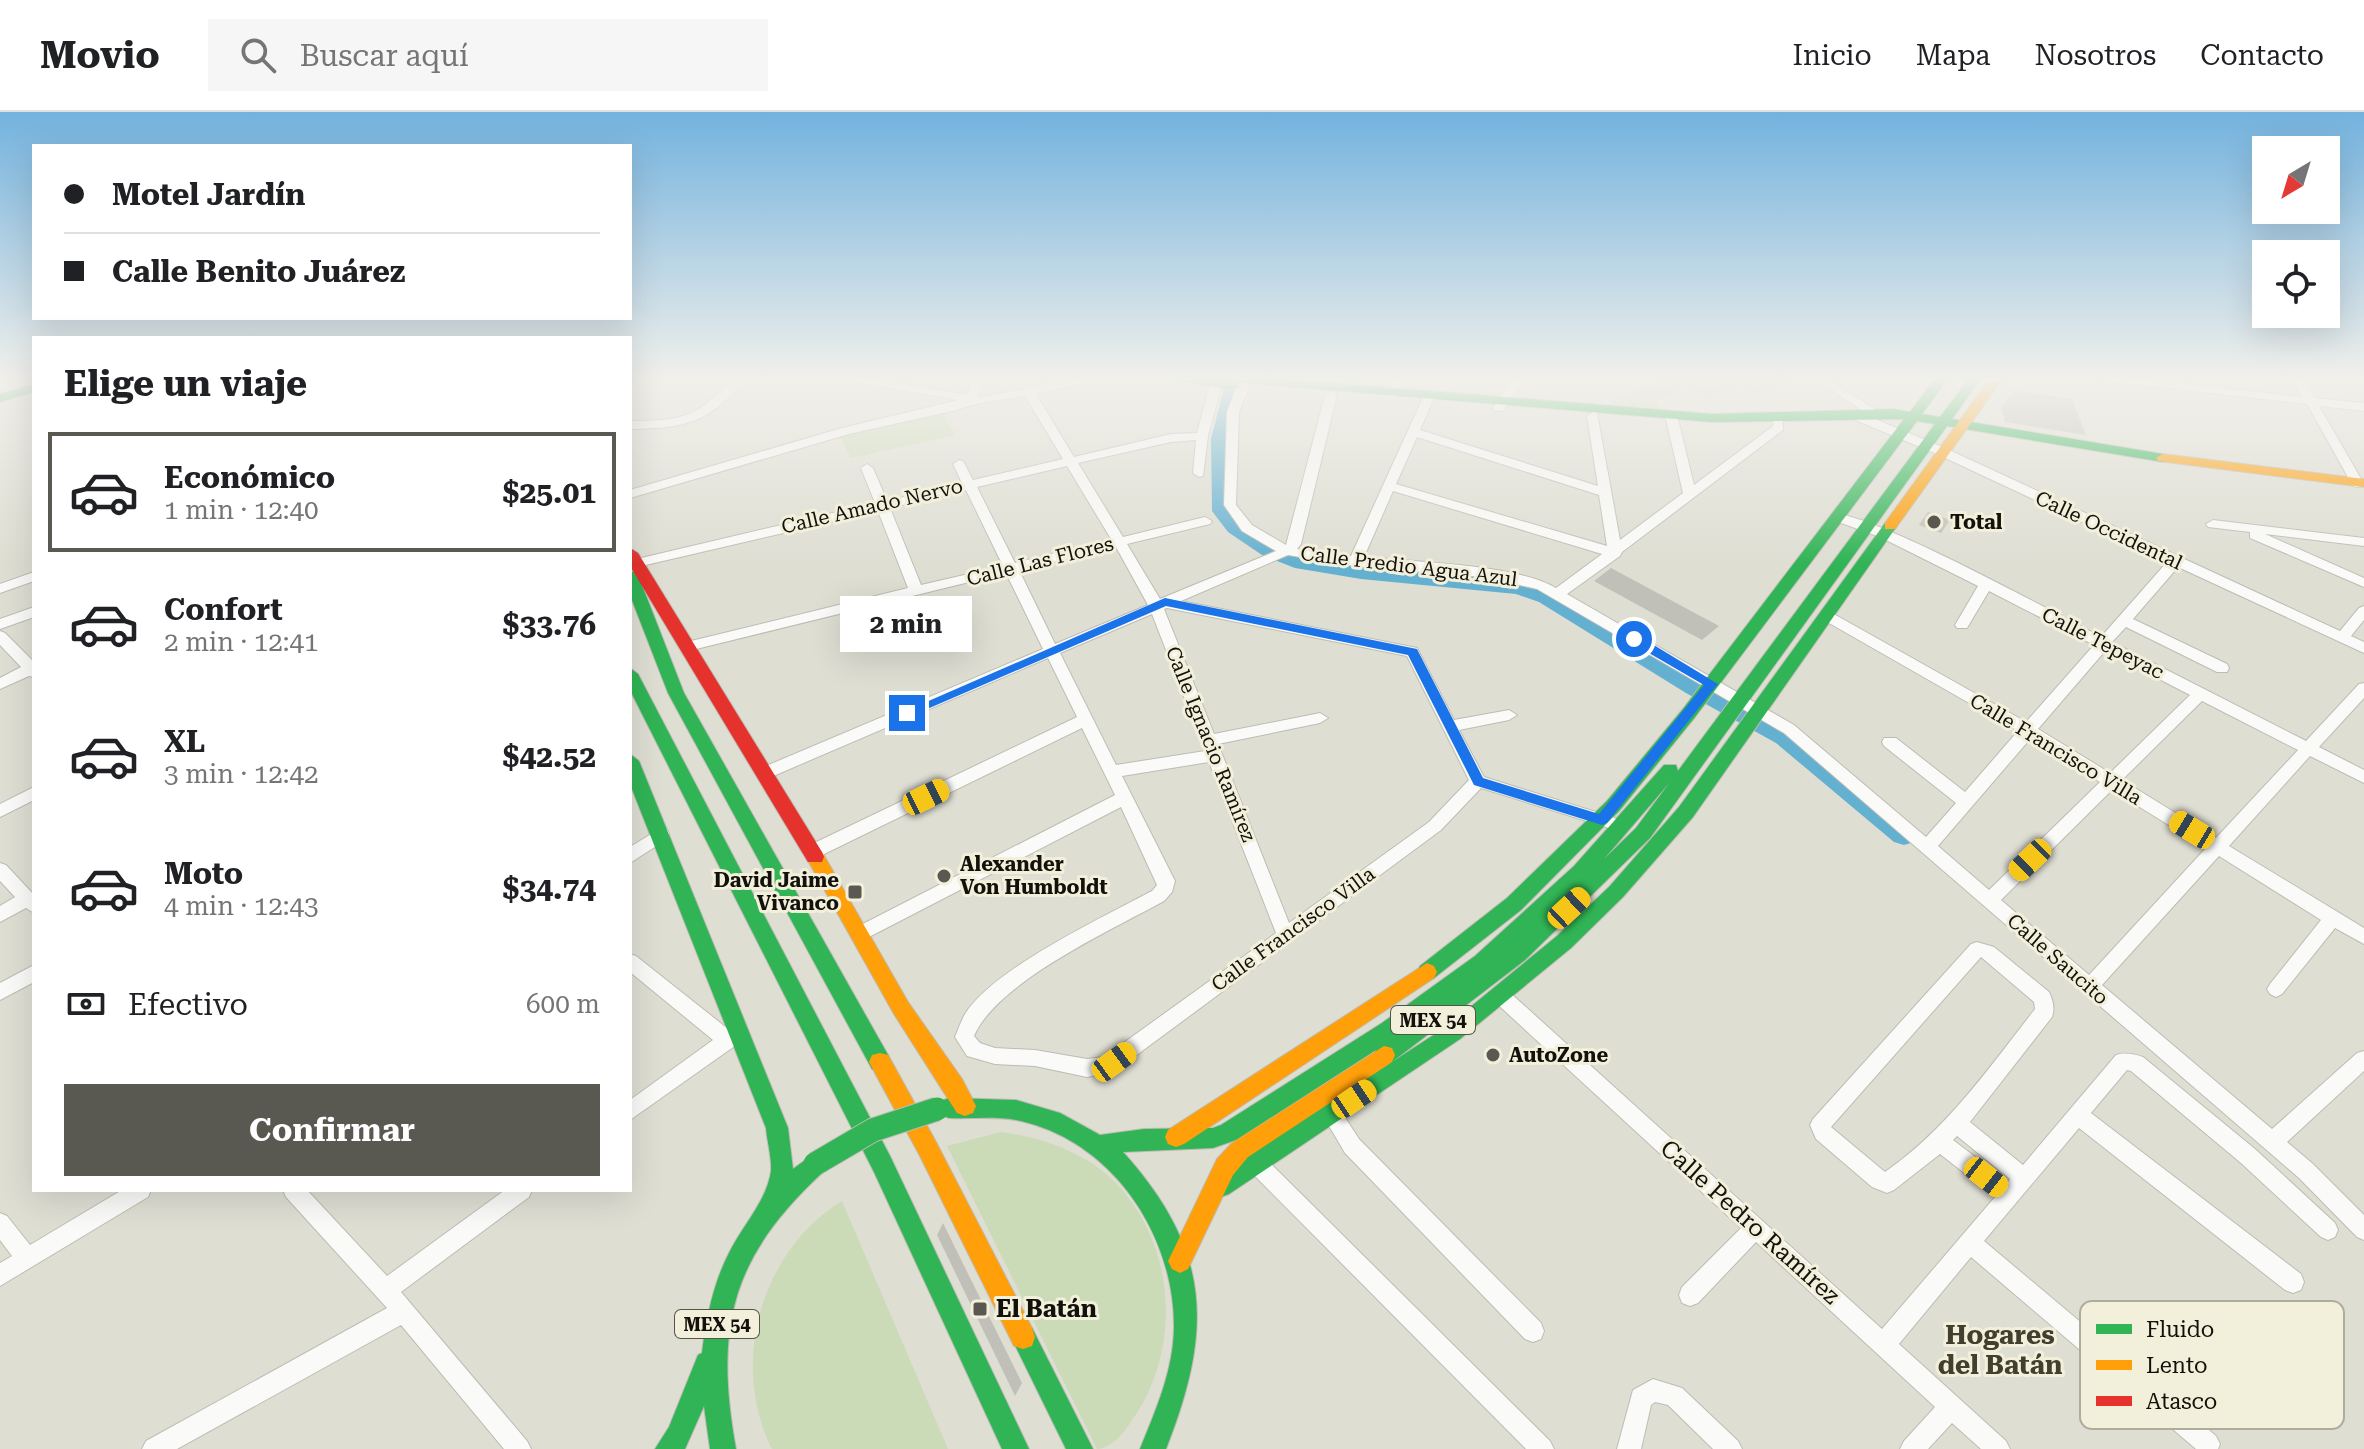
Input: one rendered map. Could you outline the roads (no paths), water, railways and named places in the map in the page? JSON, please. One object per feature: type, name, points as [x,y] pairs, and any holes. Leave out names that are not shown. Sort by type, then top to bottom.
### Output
[{"type":"main road","name":"MEX 54","points":[[1100,1145],[1213,1138],[1228,1133],[1421,1006],[1514,935],[1624,827],[1713,714],[1853,522],[1922,439]]},
{"type":"main road","points":[[1213,1191],[1453,1033],[1501,996],[1616,892],[1664,839],[1759,712],[1885,534],[1921,443],[1928,439]]},
{"type":"main road","points":[[2053,439],[2204,465],[2361,483]]},
{"type":"main road","points":[[632,564],[688,646],[861,933],[912,1027],[930,1056],[956,1084],[965,1106]]},
{"type":"main road","points":[[632,564],[676,693],[928,1149],[1080,1449]]},
{"type":"main road","points":[[632,678],[882,1164],[1016,1449]]},
{"type":"main road","name":"MEX 54","points":[[1180,1261],[1225,1167],[1240,1150],[1475,990],[1588,890],[1643,833],[1714,738],[1727,693]]},
{"type":"main road","points":[[1175,1138],[1378,1008],[1509,909],[1602,820],[1695,706],[1727,693]]},
{"type":"main road","points":[[1695,706],[1713,714]]},
{"type":"main road","points":[[632,766],[661,834],[733,1036],[777,1128],[782,1171],[769,1209]]},
{"type":"main road","name":"MEX 54","points":[[668,1449],[679,1436],[711,1353],[721,1302],[741,1253],[769,1209],[815,1164],[857,1136],[897,1119],[965,1106],[1002,1107],[1037,1114],[1070,1127],[1100,1145],[1153,1200],[1180,1261],[1186,1295],[1185,1354],[1174,1403],[1158,1446]]},
{"type":"main road","name":"MEX 54","points":[[711,1353],[712,1410],[723,1449]]},
{"type":"street","points":[[632,493],[817,439]]},
{"type":"street","name":"Calle Ignacio Ramírez","points":[[1058,439],[1161,604],[1285,934]]},
{"type":"street","name":"Calle Amado Nervo","points":[[632,564],[881,503],[1165,439]]},
{"type":"street","points":[[1199,473],[1202,439]]},
{"type":"street","name":"Calle Predio Agua Azul","points":[[1232,439],[1230,505],[1247,528],[1286,551],[1355,562],[1504,576],[1541,585],[1727,693]]},
{"type":"street","points":[[765,773],[1286,551],[1294,544],[1320,439]]},
{"type":"street","points":[[1355,562],[1410,439]]},
{"type":"street","points":[[1437,439],[1604,492]]},
{"type":"street","points":[[1596,439],[1615,553]]},
{"type":"street","points":[[1676,439],[1689,492]]},
{"type":"street","points":[[1557,594],[1762,439]]},
{"type":"street","name":"Calle Occidental","points":[[1912,439],[2364,648]]},
{"type":"street","points":[[2334,439],[2361,483]]},
{"type":"street","points":[[861,933],[1126,797],[959,464]]},
{"type":"street","points":[[867,468],[917,592]]},
{"type":"street","points":[[1389,486],[1615,553]]},
{"type":"street","name":"Calle Las Flores","points":[[688,646],[1205,521]]},
{"type":"street","name":"Calle Tepeyac","points":[[1853,522],[1885,534],[1986,584],[2364,777]]},
{"type":"street","points":[[2213,524],[2364,542]]},
{"type":"street","points":[[2239,528],[2364,583]]},
{"type":"street","points":[[1927,847],[2175,561]]},
{"type":"street","points":[[0,589],[32,577]]},
{"type":"street","points":[[1962,625],[1986,584]]},
{"type":"street","points":[[1161,604],[1412,652],[1478,781],[1664,839]]},
{"type":"street","points":[[2342,638],[2364,611]]},
{"type":"street","points":[[0,624],[32,613]]},
{"type":"street","name":"Calle Francisco Villa","points":[[1827,616],[2028,730],[2364,937]]},
{"type":"street","points":[[2124,620],[2222,668]]},
{"type":"street","points":[[0,636],[32,669]]},
{"type":"street","points":[[0,684],[32,670]]},
{"type":"street","points":[[2090,986],[2364,688]]},
{"type":"street","name":"Calle Saucito","points":[[1727,693],[1789,729],[2306,1171],[2364,1230]]},
{"type":"street","points":[[1989,900],[2201,693]]},
{"type":"street","points":[[1450,726],[1509,715]]},
{"type":"street","points":[[1113,771],[1320,718]]},
{"type":"street","points":[[812,852],[1087,719]]},
{"type":"street","points":[[1890,742],[1966,802]]},
{"type":"street","name":"Calle Francisco Villa","points":[[1126,797],[1165,876],[1166,887],[1158,896],[1017,976],[967,1023],[966,1042],[980,1053],[1101,1068],[1435,826],[1478,781]]},
{"type":"street","points":[[0,811],[32,794]]},
{"type":"street","points":[[632,855],[661,834]]},
{"type":"street","points":[[0,870],[31,902],[0,915]]},
{"type":"street","points":[[2276,989],[2333,918]]},
{"type":"street","points":[[1977,949],[1988,952],[2043,998],[2045,1011],[1938,1140],[1887,1183],[1879,1180],[1823,1133],[1820,1125],[1977,949]]},
{"type":"street","points":[[632,962],[733,1036],[632,1110]]},
{"type":"street","points":[[0,992],[32,974]]},
{"type":"street","name":"Calle Pedro Ramírez","points":[[1501,996],[1998,1449]]},
{"type":"street","points":[[2272,1142],[2364,1059]]},
{"type":"street","points":[[1885,1343],[2123,1061],[2129,1060],[2248,1156],[2328,1230]]},
{"type":"street","points":[[1332,1114],[1352,1146],[1533,1331]]},
{"type":"street","points":[[2078,1115],[2293,1282]]},
{"type":"street","points":[[1955,1122],[2024,1178]]},
{"type":"street","points":[[1938,1140],[2009,1195]]},
{"type":"street","points":[[1255,1162],[1542,1449]]},
{"type":"street","points":[[0,1275],[138,1192]]},
{"type":"street","points":[[295,1192],[386,1290],[519,1449]]},
{"type":"street","points":[[386,1290],[519,1192]]},
{"type":"street","points":[[0,1223],[27,1259]]},
{"type":"street","points":[[1690,1295],[1756,1227]]},
{"type":"street","points":[[1969,1242],[2080,1336]]},
{"type":"street","points":[[154,1449],[404,1311]]},
{"type":"street","points":[[1629,1449],[1641,1398],[1653,1390],[1674,1396],[1730,1449]]},
{"type":"street","points":[[1912,1449],[1952,1406]]},
{"type":"street","points":[[2190,1429],[2208,1444]]},
{"type":"waterway","points":[[1221,439],[1223,511],[1236,527],[1270,550],[1295,561],[1361,572],[1519,587],[1547,597],[1695,687],[1785,737],[1904,835]]},
{"type":"place","name":"Total","points":[[1934,522]]},
{"type":"place","name":"Alexander Von Humboldt","points":[[944,876]]},
{"type":"place","name":"David Jaime Vivanco","points":[[855,892]]},
{"type":"place","name":"AutoZone","points":[[1493,1055]]},
{"type":"place","name":"El Batán","points":[[980,1309]]},
{"type":"district","name":"Hogares del Batán","points":[[2000,1350]]}]
